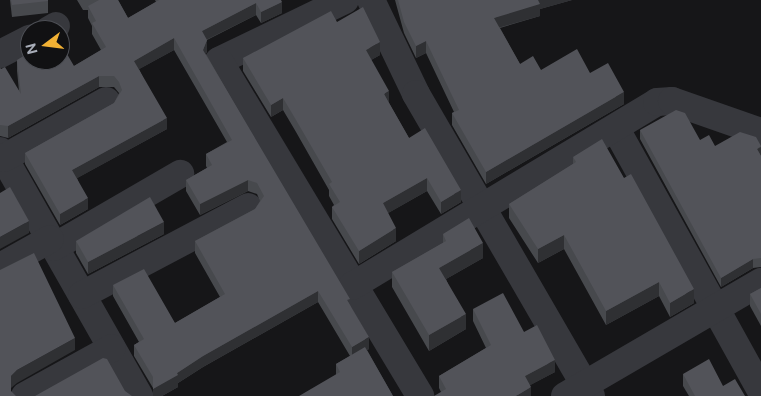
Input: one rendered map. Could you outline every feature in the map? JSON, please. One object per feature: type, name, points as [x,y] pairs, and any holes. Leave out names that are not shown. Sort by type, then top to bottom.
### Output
[{"type":"street","points":[[345,0],[219,61],[352,286],[420,396]]},
{"type":"street","points":[[371,0],[416,94],[481,207],[580,392],[761,282]]},
{"type":"street","points":[[0,54],[20,44]]},
{"type":"street","points":[[106,101],[4,166],[52,243],[139,396]]},
{"type":"street","points":[[352,286],[481,207],[616,129],[657,102],[672,101],[761,132]]},
{"type":"street","points":[[616,129],[761,390]]},
{"type":"street","points":[[0,266],[52,243],[180,174]]},
{"type":"street","points":[[82,295],[248,207]]},
{"type":"street","points":[[25,396],[112,348]]},
{"type":"building","points":[[11,0],[48,0],[48,1],[12,5]]},
{"type":"building","points":[[99,0],[118,0],[128,18],[159,0],[281,0],[282,2],[261,12],[256,3],[202,31],[207,40],[203,50],[350,299],[347,300],[369,337],[352,347],[318,291],[203,356],[177,373],[178,375],[153,389],[153,377],[134,345],[144,339],[113,285],[144,269],[175,323],[225,294],[195,241],[255,209],[264,196],[257,183],[248,180],[200,204],[186,180],[212,165],[206,154],[232,140],[174,38],[134,61],[167,118],[72,170],[88,198],[60,214],[25,153],[114,103],[122,90],[119,82],[114,76],[99,76],[8,126],[0,125],[0,68],[5,67],[21,94],[17,60],[20,58],[20,70],[70,70],[70,59],[74,66],[106,47],[92,23],[96,21],[88,6]]},
{"type":"building","points":[[398,0],[538,0],[540,4],[494,18],[520,64],[533,56],[541,70],[577,49],[590,73],[608,63],[624,92],[486,172],[452,113],[459,110],[426,41],[416,46],[404,22]]},
{"type":"building","points":[[363,7],[380,42],[366,50],[389,91],[384,94],[409,138],[425,128],[461,190],[441,202],[427,178],[383,203],[396,228],[359,251],[332,207],[340,202],[329,184],[332,182],[283,98],[271,105],[243,58],[331,11],[337,22]]},
{"type":"building","points":[[676,110],[685,113],[700,140],[709,135],[715,146],[740,132],[756,137],[761,146],[757,149],[761,156],[761,258],[753,259],[721,278],[640,130]]},
{"type":"building","points":[[602,139],[624,178],[631,174],[694,289],[670,303],[659,282],[606,311],[564,235],[538,249],[509,204],[576,162],[573,157]]},
{"type":"building","points":[[10,187],[29,221],[0,237],[0,193]]},
{"type":"building","points":[[150,197],[164,222],[88,262],[76,241]]},
{"type":"building","points":[[469,218],[483,243],[439,268],[466,314],[429,335],[392,272],[446,241],[443,234]]},
{"type":"building","points":[[34,253],[75,338],[17,370],[11,376],[11,391],[16,396],[0,396],[0,270]]},
{"type":"building","points":[[761,288],[761,314],[750,294]]},
{"type":"building","points":[[503,293],[524,332],[537,325],[555,360],[525,376],[531,387],[516,396],[434,396],[446,389],[439,376],[491,345],[473,309]]},
{"type":"building","points":[[365,347],[393,396],[299,396],[340,372],[336,364]]},
{"type":"building","points":[[103,358],[107,359],[125,391],[132,396],[35,396]]},
{"type":"building","points":[[709,359],[723,386],[735,379],[745,396],[695,396],[683,374]]}]
